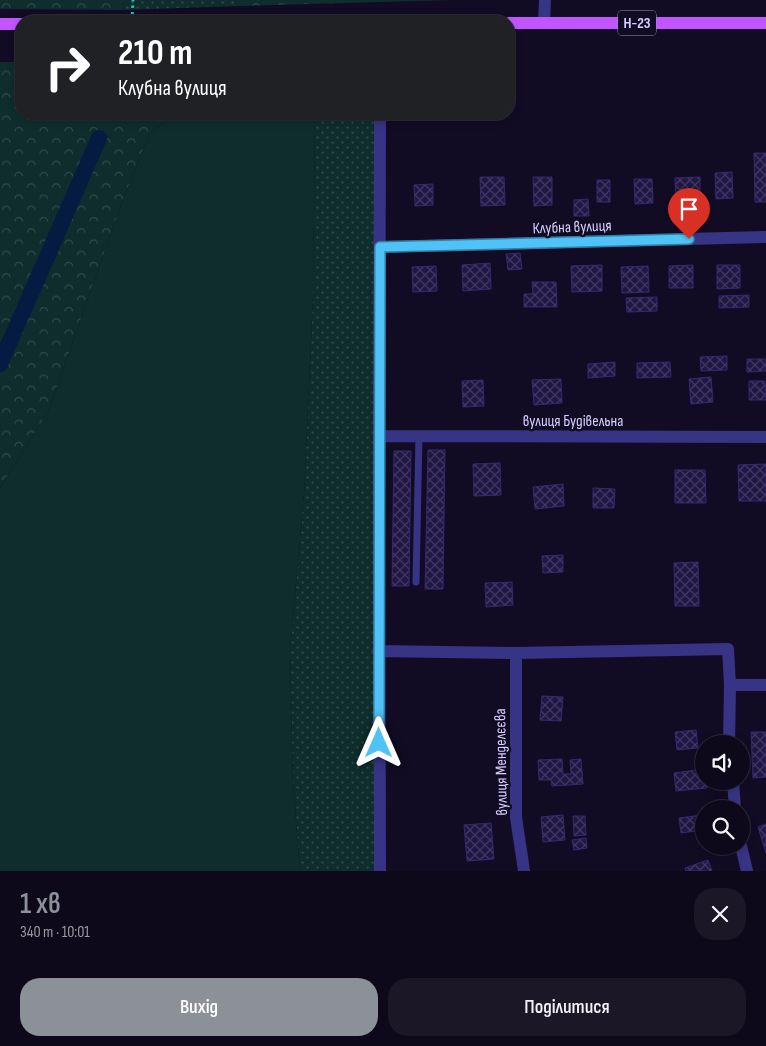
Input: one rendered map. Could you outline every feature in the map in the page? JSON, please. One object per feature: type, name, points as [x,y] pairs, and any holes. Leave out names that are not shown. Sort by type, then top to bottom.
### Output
[{"type":"main road","name":"Н-23","points":[[515,23],[766,23]]},
{"type":"main road","points":[[0,24],[15,24]]},
{"type":"street","points":[[544,23],[545,0]]},
{"type":"street","points":[[380,120],[378,651],[380,871]]},
{"type":"street","name":"Клубна вулиця","points":[[380,247],[766,237]]},
{"type":"street","name":"вулиця Будівельна","points":[[380,436],[766,437]]},
{"type":"street","points":[[378,651],[516,653],[728,649],[730,685],[729,735]]},
{"type":"street","name":"вулиця Менделєєва","points":[[516,653],[516,817],[524,871]]},
{"type":"street","points":[[730,685],[766,685]]},
{"type":"street","points":[[743,855],[747,871]]},
{"type":"lane","points":[[416,582],[419,436]]},
{"type":"path","points":[[132,15],[133,0]]},
{"type":"green space","points":[[0,0],[124,0],[123,10],[0,9]]},
{"type":"green space","points":[[124,0],[235,0],[238,6],[123,10]]},
{"type":"green space","points":[[235,0],[453,0],[238,6]]},
{"type":"green space","points":[[0,62],[15,62],[15,120],[166,120],[150,133],[124,197],[48,412],[0,488]]},
{"type":"green space","points":[[166,120],[315,120],[313,297],[304,494],[290,651],[293,783],[300,871],[0,871],[0,488],[48,412],[124,197],[150,133]]},
{"type":"green space","points":[[315,120],[380,120],[380,871],[300,871],[293,783],[290,651],[304,494],[313,297]]},
{"type":"building","points":[[754,153],[766,153],[766,202],[755,202]]},
{"type":"building","points":[[732,172],[733,198],[716,199],[715,173]]},
{"type":"building","points":[[480,177],[504,177],[505,205],[481,206]]},
{"type":"building","points":[[533,177],[552,177],[552,205],[534,206]]},
{"type":"building","points":[[700,177],[700,201],[676,201],[675,178]]},
{"type":"building","points":[[634,179],[652,179],[653,203],[635,204]]},
{"type":"building","points":[[597,180],[610,180],[610,202],[597,202]]},
{"type":"building","points":[[433,184],[433,205],[415,206],[414,185]]},
{"type":"building","points":[[588,199],[589,216],[574,216],[574,200]]},
{"type":"building","points":[[520,253],[522,269],[508,270],[506,254]]},
{"type":"building","points":[[490,263],[491,289],[463,291],[462,265]]},
{"type":"building","points":[[602,265],[602,291],[572,292],[571,266]]},
{"type":"building","points":[[693,265],[693,288],[669,288],[669,266]]},
{"type":"building","points":[[717,265],[740,265],[740,288],[717,289]]},
{"type":"building","points":[[436,266],[437,291],[413,292],[412,267]]},
{"type":"building","points":[[648,266],[649,292],[622,293],[621,267]]},
{"type":"building","points":[[532,282],[556,282],[557,307],[524,307],[524,294],[533,294]]},
{"type":"building","points":[[749,295],[749,307],[719,308],[719,296]]},
{"type":"building","points":[[657,297],[657,311],[627,312],[626,298]]},
{"type":"building","points":[[727,356],[727,370],[701,371],[700,357]]},
{"type":"building","points":[[747,359],[766,359],[766,371],[747,372]]},
{"type":"building","points":[[615,362],[615,376],[588,378],[588,364]]},
{"type":"building","points":[[670,362],[671,377],[637,378],[637,363]]},
{"type":"building","points":[[711,377],[713,402],[691,404],[689,379]]},
{"type":"building","points":[[561,379],[562,403],[534,405],[532,380]]},
{"type":"building","points":[[483,380],[484,406],[463,407],[462,381]]},
{"type":"building","points":[[749,381],[765,381],[766,400],[749,400]]},
{"type":"building","points":[[428,450],[445,450],[443,589],[425,589]]},
{"type":"building","points":[[394,451],[411,451],[409,586],[392,586]]},
{"type":"building","points":[[500,463],[501,495],[474,496],[473,464]]},
{"type":"building","points":[[766,464],[766,501],[739,501],[738,465]]},
{"type":"building","points":[[675,470],[705,470],[706,503],[675,503]]},
{"type":"building","points":[[563,484],[564,506],[535,509],[533,487]]},
{"type":"building","points":[[593,488],[615,489],[614,508],[593,508]]},
{"type":"building","points":[[563,555],[563,572],[543,573],[542,556]]},
{"type":"building","points":[[698,562],[699,606],[675,606],[674,563]]},
{"type":"building","points":[[512,582],[513,605],[486,607],[485,583]]},
{"type":"building","points":[[542,696],[563,697],[561,721],[540,720]]},
{"type":"building","points":[[696,730],[695,748],[677,750],[675,732]]},
{"type":"building","points":[[751,732],[766,732],[766,777],[753,778]]},
{"type":"building","points":[[562,759],[563,774],[571,774],[570,760],[581,759],[583,784],[552,786],[551,780],[539,780],[538,760]]},
{"type":"building","points":[[695,770],[695,789],[676,791],[674,773]]},
{"type":"building","points":[[563,815],[565,840],[543,842],[541,817]]},
{"type":"building","points":[[573,816],[585,816],[586,835],[574,836]]},
{"type":"building","points":[[695,816],[695,831],[681,833],[679,818]]},
{"type":"building","points":[[491,823],[494,859],[467,861],[464,825]]},
{"type":"building","points":[[766,824],[766,853],[758,827]]},
{"type":"building","points":[[586,838],[587,848],[574,850],[572,840]]},
{"type":"building","points":[[708,860],[712,871],[686,871],[685,868]]},
{"type":"waterway","points":[[0,364],[99,138]]},
{"type":"route","points":[[379,743],[380,247],[689,239]]}]
